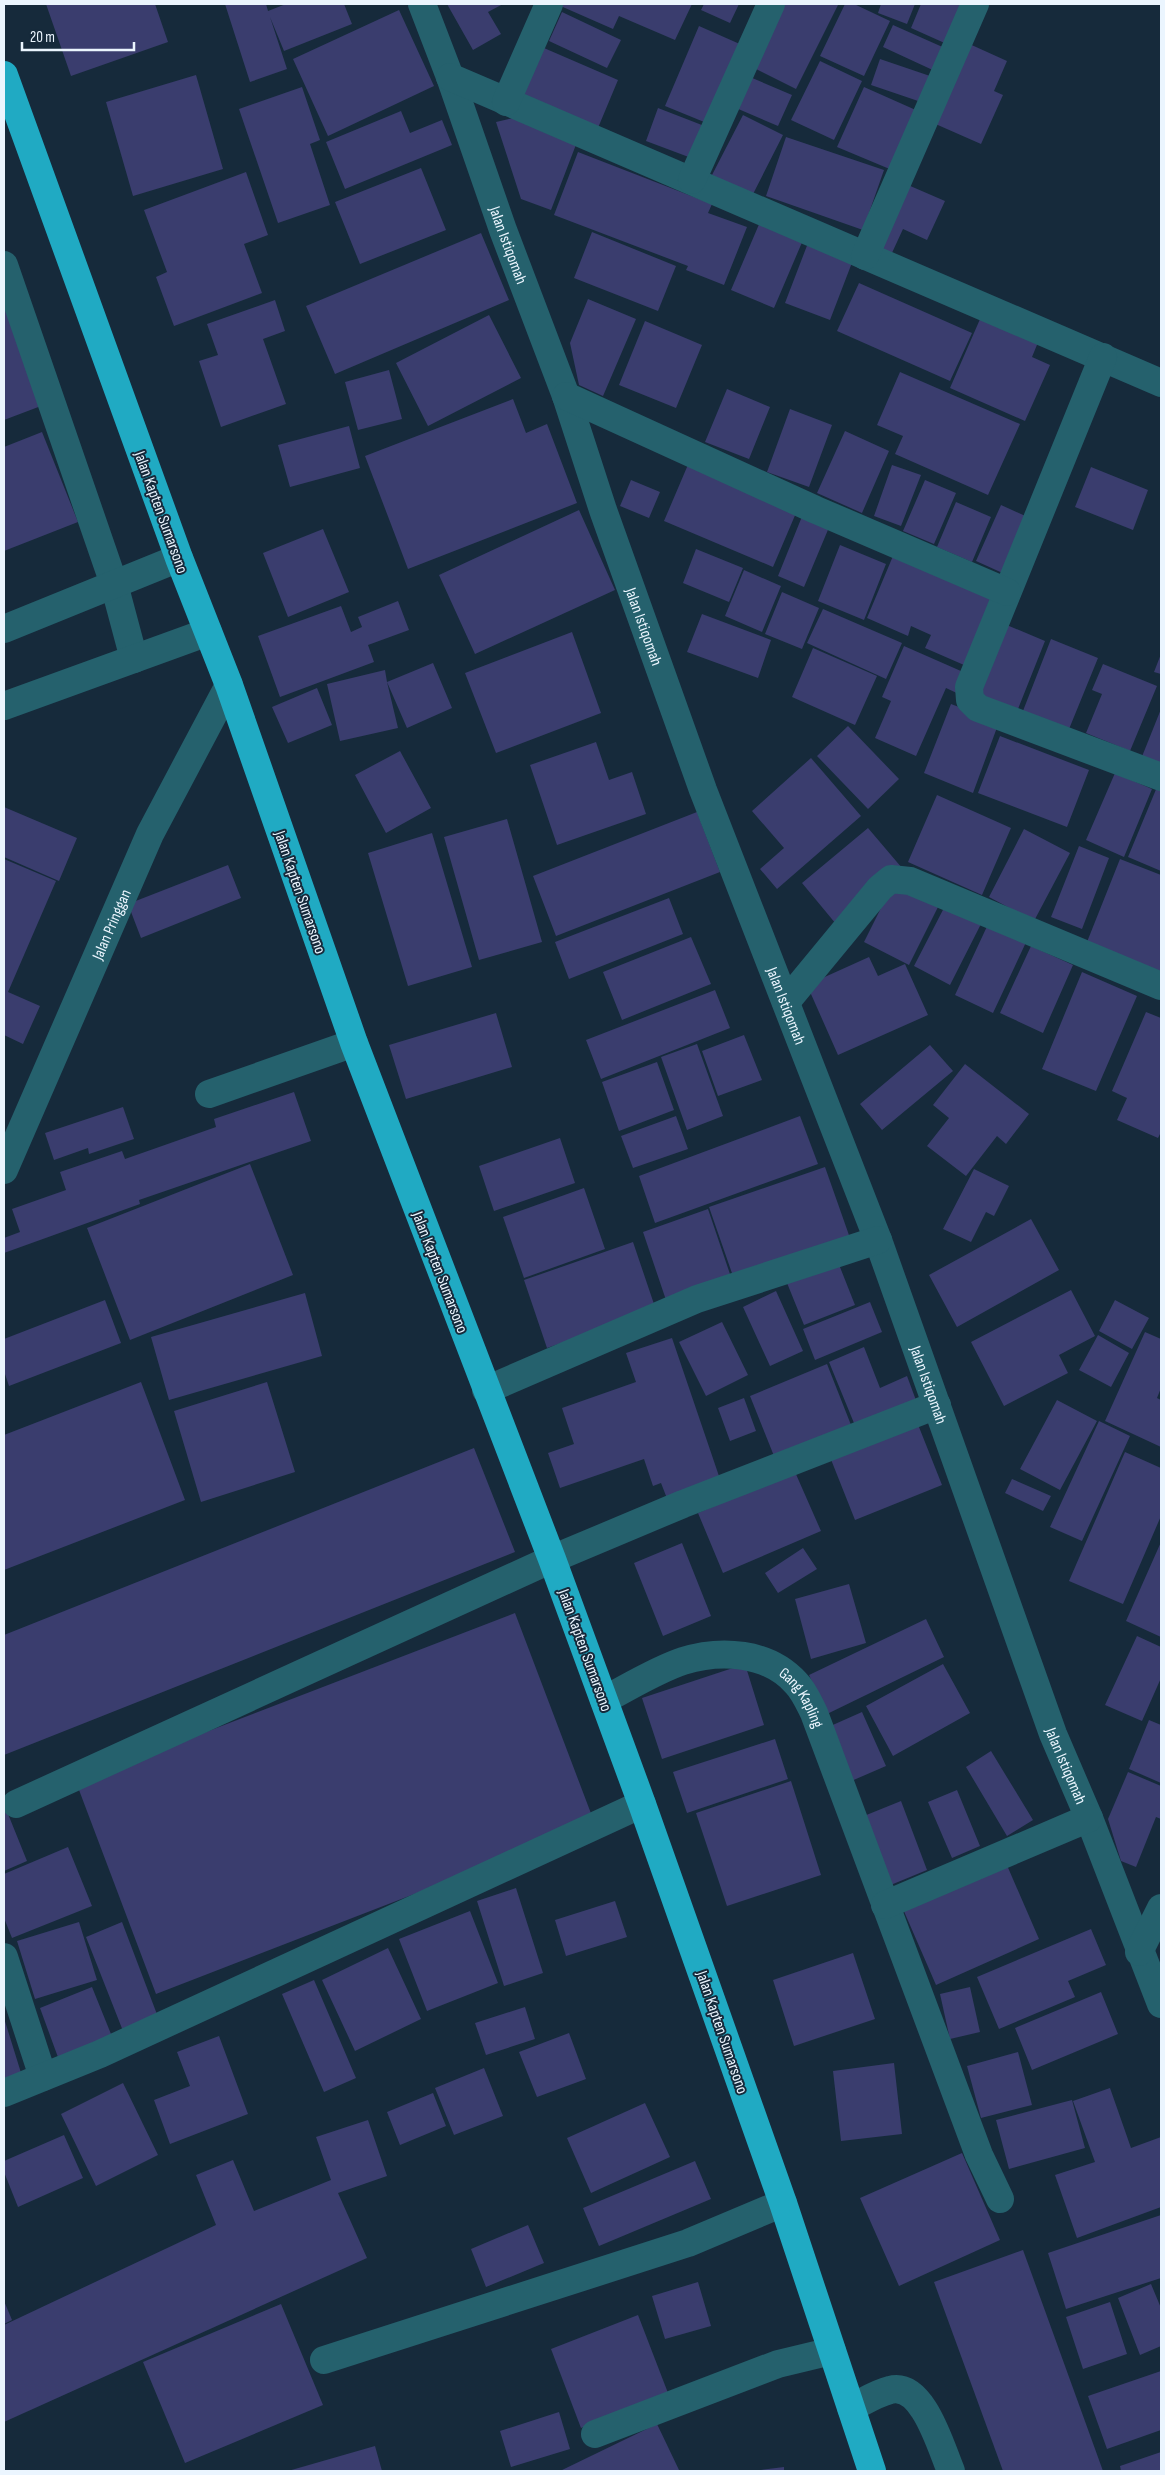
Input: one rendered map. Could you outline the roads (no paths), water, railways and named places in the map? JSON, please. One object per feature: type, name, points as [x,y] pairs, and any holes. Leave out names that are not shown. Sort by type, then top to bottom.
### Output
[{"type":"highway","name":"Jalan Kapten Sumarsono","points":[[4,75],[179,558],[229,685],[354,1043],[552,1559],[642,1804],[783,2203],[872,2471]]},
{"type":"street","name":"Jalan Istiqomah","points":[[422,4],[450,77],[503,230],[566,396],[606,520],[696,771],[878,1240],[1053,1734],[1089,1818],[1139,1952],[1161,2004]]},
{"type":"street","points":[[506,102],[549,4]]},
{"type":"street","points":[[692,180],[771,4]]},
{"type":"street","points":[[865,256],[974,4]]},
{"type":"street","points":[[450,77],[1161,383]]},
{"type":"street","points":[[4,265],[114,584],[134,660]]},
{"type":"street","points":[[1103,358],[969,687],[970,700],[978,708],[1161,777]]},
{"type":"street","points":[[566,396],[816,510],[1007,592]]},
{"type":"street","points":[[4,629],[179,558]]},
{"type":"street","points":[[4,706],[208,632]]},
{"type":"street","name":"Jalan Pringgan","points":[[4,1170],[150,834],[229,685]]},
{"type":"street","points":[[786,1002],[880,888],[891,879],[910,881],[1161,986]]},
{"type":"street","points":[[209,1094],[354,1043]]},
{"type":"street","points":[[486,1390],[697,1299],[878,1240]]},
{"type":"street","points":[[16,1804],[552,1559],[683,1504],[937,1404]]},
{"type":"street","name":"Gang Kapling","points":[[604,1700],[683,1661],[715,1655],[763,1659],[783,1671],[798,1684],[814,1712],[979,2154],[1000,2199]]},
{"type":"street","points":[[4,2093],[100,2054],[642,1804]]},
{"type":"street","points":[[885,1906],[1089,1818]]},
{"type":"street","points":[[1139,1952],[1161,1908]]},
{"type":"street","points":[[4,1957],[44,2077]]},
{"type":"street","points":[[324,2360],[688,2243],[783,2203]]},
{"type":"street","points":[[595,2434],[778,2364],[832,2351]]},
{"type":"street","points":[[851,2408],[891,2390],[905,2390],[918,2399],[950,2471]]}]
